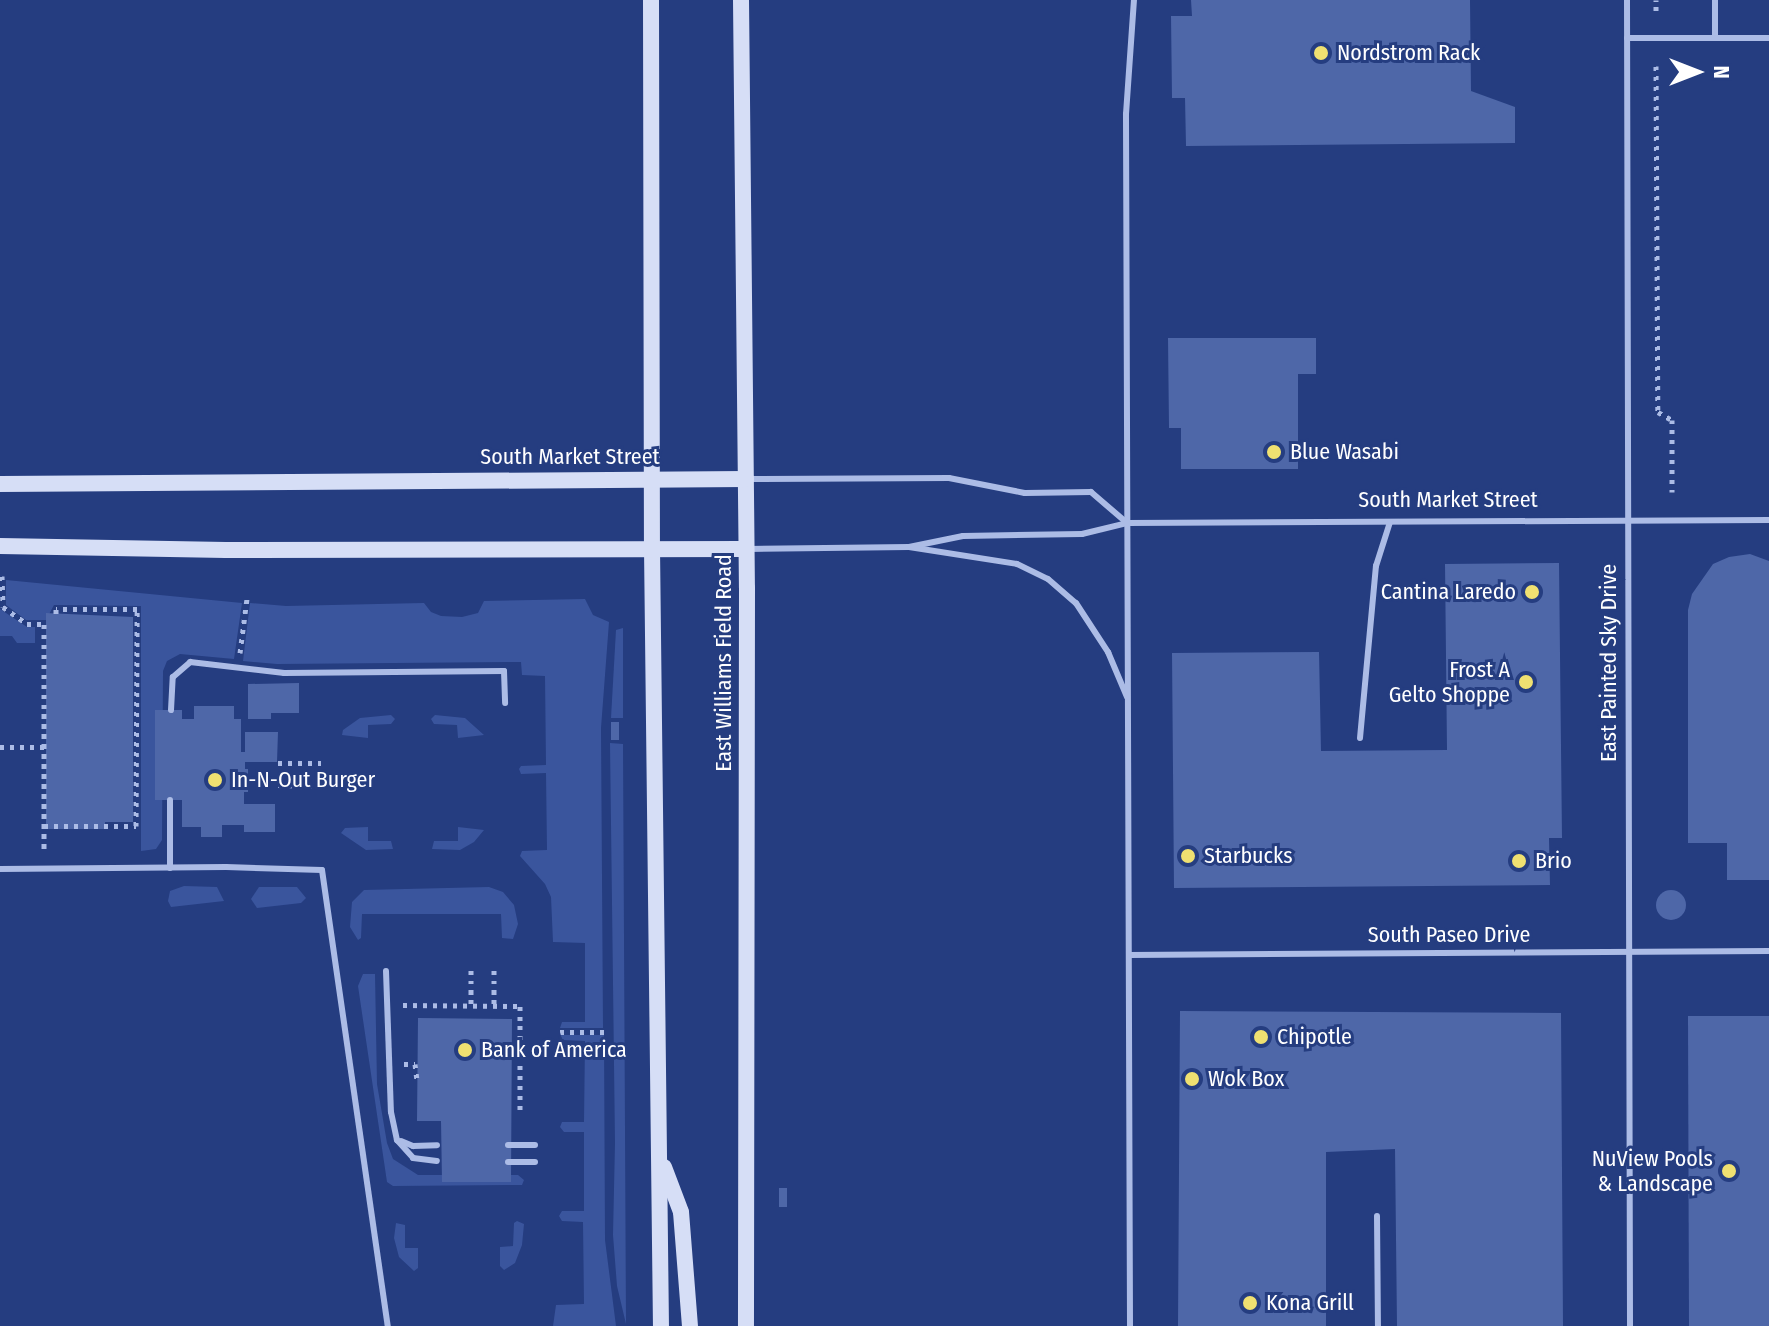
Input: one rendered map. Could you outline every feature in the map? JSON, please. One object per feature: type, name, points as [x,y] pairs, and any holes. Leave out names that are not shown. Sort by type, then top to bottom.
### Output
[{"type":"main road","points":[[651,0],[652,548],[661,1326]]},
{"type":"main road","name":"East Williams Field Road","points":[[741,0],[746,479],[746,1326]]},
{"type":"main road","name":"South Market Street","points":[[0,484],[746,479]]},
{"type":"main road","name":"South Market Street","points":[[0,546],[226,550],[746,549]]},
{"type":"main road","points":[[659,1154],[681,1212],[690,1326]]},
{"type":"lane","points":[[1130,1326],[1126,114],[1134,0]]},
{"type":"lane","name":"East Painted Sky Drive","points":[[1627,0],[1630,1326]]},
{"type":"lane","points":[[1715,0],[1715,38]]},
{"type":"lane","points":[[1627,38],[1769,38]]},
{"type":"lane","name":"South Market Street","points":[[746,479],[949,478],[1025,493],[1091,492],[1127,523]]},
{"type":"lane","name":"South Market Street","points":[[909,547],[963,536],[1082,534],[1127,523],[1769,520]]},
{"type":"lane","points":[[1360,738],[1376,566],[1390,522]]},
{"type":"lane","name":"South Market Street","points":[[746,549],[909,547],[1017,564],[1048,579],[1076,603],[1090,622],[1129,700]]},
{"type":"lane","points":[[171,710],[173,677],[190,662],[284,673],[504,671],[505,703]]},
{"type":"lane","points":[[170,800],[170,868]]},
{"type":"lane","points":[[0,869],[322,870],[388,1326]]},
{"type":"lane","name":"South Paseo Drive","points":[[1129,955],[1769,951]]},
{"type":"lane","points":[[386,971],[391,1112],[397,1140],[413,1158],[437,1161]]},
{"type":"lane","points":[[397,1140],[413,1146],[437,1145]]},
{"type":"lane","points":[[508,1145],[535,1145]]},
{"type":"lane","points":[[508,1162],[535,1162]]},
{"type":"lane","points":[[1377,1216],[1378,1326]]},
{"type":"path","points":[[1656,0],[1656,11]]},
{"type":"path","points":[[1656,66],[1658,412],[1672,420],[1672,492]]},
{"type":"path","points":[[2,576],[3,607],[27,624],[44,624],[44,870]]},
{"type":"path","points":[[239,658],[247,598]]},
{"type":"path","points":[[44,826],[136,826],[137,609],[56,609],[56,614]]},
{"type":"path","points":[[0,747],[44,747]]},
{"type":"path","points":[[278,763],[321,763]]},
{"type":"path","points":[[278,785],[321,786]]},
{"type":"path","points":[[471,970],[471,1005]]},
{"type":"path","points":[[494,970],[494,1005]]},
{"type":"path","points":[[400,1020],[400,1005],[520,1006],[520,1112]]},
{"type":"path","points":[[560,1032],[609,1032]]},
{"type":"path","points":[[400,1049],[400,1064],[415,1064],[417,1081]]},
{"type":"shaded area","points":[[6,580],[242,603],[234,659],[180,654],[167,661],[163,671],[162,840],[156,849],[141,851],[141,606],[54,605],[46,620],[26,620],[6,605]]},
{"type":"shaded area","points":[[585,599],[593,615],[609,622],[601,728],[603,1028],[560,1028],[562,1022],[585,1022],[585,943],[553,942],[551,897],[545,884],[520,856],[522,851],[547,850],[546,773],[521,774],[519,769],[521,766],[546,765],[545,676],[522,675],[521,662],[277,664],[243,661],[250,603],[286,606],[424,603],[431,612],[441,616],[462,617],[478,613],[484,601]]},
{"type":"shaded area","points":[[0,609],[27,627],[35,627],[35,643],[17,643],[12,636],[0,636]]},
{"type":"shaded area","points":[[623,628],[623,718],[611,718],[616,630]]},
{"type":"shaded area","points":[[391,715],[395,719],[391,724],[368,725],[368,738],[342,735],[343,730],[360,718]]},
{"type":"shaded area","points":[[435,715],[465,718],[484,735],[458,738],[457,725],[434,724],[431,719]]},
{"type":"shaded area","points":[[610,743],[623,744],[626,1324],[617,1286],[613,1235],[615,1143]]},
{"type":"shaded area","points":[[368,827],[368,841],[391,841],[393,849],[366,850],[341,833],[345,828]]},
{"type":"shaded area","points":[[458,827],[484,830],[474,842],[460,850],[432,849],[434,841],[458,841]]},
{"type":"shaded area","points":[[184,886],[217,887],[224,901],[171,907],[168,901],[170,891]]},
{"type":"shaded area","points":[[259,887],[297,887],[306,898],[301,903],[257,908],[251,899]]},
{"type":"shaded area","points":[[489,887],[503,892],[514,905],[518,924],[513,939],[502,938],[501,914],[362,914],[361,938],[358,940],[350,927],[352,902],[364,890]]},
{"type":"shaded area","points":[[363,974],[375,974],[377,1084],[387,1143],[393,1159],[418,1175],[518,1175],[524,1180],[522,1185],[393,1186],[387,1182],[358,986]]},
{"type":"shaded area","points":[[560,1035],[604,1035],[605,1240],[616,1326],[553,1326],[556,1305],[584,1304],[583,1222],[562,1221],[559,1216],[562,1211],[584,1211],[584,1132],[564,1132],[560,1127],[562,1122],[584,1122],[585,1041],[563,1040]]},
{"type":"shaded area","points":[[396,1223],[405,1225],[405,1248],[418,1248],[418,1268],[414,1271],[399,1257],[394,1238]]},
{"type":"shaded area","points":[[514,1223],[524,1224],[522,1245],[515,1263],[504,1270],[500,1266],[500,1247],[513,1246]]},
{"type":"building","name":"Nordstrom Rack","points":[[1191,0],[1470,0],[1471,91],[1515,107],[1515,143],[1186,146],[1185,98],[1172,98],[1171,16],[1192,16]]},
{"type":"building","points":[[1168,338],[1316,338],[1316,374],[1298,374],[1298,469],[1181,469],[1181,428],[1169,428]]},
{"type":"building","points":[[1750,554],[1769,561],[1769,880],[1727,880],[1727,843],[1688,843],[1688,610],[1692,594],[1713,564],[1729,557]]},
{"type":"building","points":[[1559,563],[1562,838],[1549,838],[1550,885],[1174,888],[1172,653],[1319,652],[1321,751],[1447,750],[1445,564]]},
{"type":"building","points":[[46,613],[133,617],[133,822],[105,822],[105,829],[46,829]]},
{"type":"building","points":[[299,683],[299,713],[271,713],[271,719],[248,719],[248,684]]},
{"type":"building","name":"In-N-Out Burger","points":[[194,706],[234,706],[234,719],[241,719],[241,752],[245,752],[245,732],[278,732],[277,762],[245,762],[248,792],[244,792],[244,804],[275,804],[275,832],[244,832],[244,825],[222,825],[222,837],[201,837],[201,827],[182,827],[182,800],[155,800],[155,710],[182,710],[182,719],[194,719]]},
{"type":"building","points":[[611,722],[619,722],[619,740],[611,740]]},
{"type":"building","points":[[1671,890],[1681,895],[1686,905],[1681,915],[1671,920],[1661,915],[1656,905],[1661,895]]},
{"type":"building","points":[[1180,1011],[1561,1013],[1563,1326],[1397,1326],[1395,1149],[1326,1152],[1326,1326],[1178,1326]]},
{"type":"building","name":"NuView Pools & Landscape","points":[[1688,1016],[1769,1016],[1769,1326],[1689,1326]]},
{"type":"building","name":"Bank of America","points":[[418,1018],[512,1019],[511,1182],[442,1182],[441,1121],[417,1121]]},
{"type":"building","points":[[779,1188],[787,1188],[787,1207],[779,1207]]},
{"type":"place","name":"Nordstrom Rack","points":[[1321,53]]},
{"type":"place","name":"Blue Wasabi","points":[[1274,452]]},
{"type":"place","name":"Cantina Laredo","points":[[1532,592]]},
{"type":"place","name":"Frost A Gelto Shoppe","points":[[1526,682]]},
{"type":"place","name":"In-N-Out Burger","points":[[215,780]]},
{"type":"place","name":"Starbucks","points":[[1188,856]]},
{"type":"place","name":"Brio","points":[[1519,861]]},
{"type":"place","name":"Chipotle","points":[[1261,1037]]},
{"type":"place","name":"Bank of America","points":[[465,1050]]},
{"type":"place","name":"Wok Box","points":[[1192,1079]]},
{"type":"place","name":"NuView Pools & Landscape","points":[[1729,1171]]},
{"type":"place","name":"Kona Grill","points":[[1250,1303]]}]
